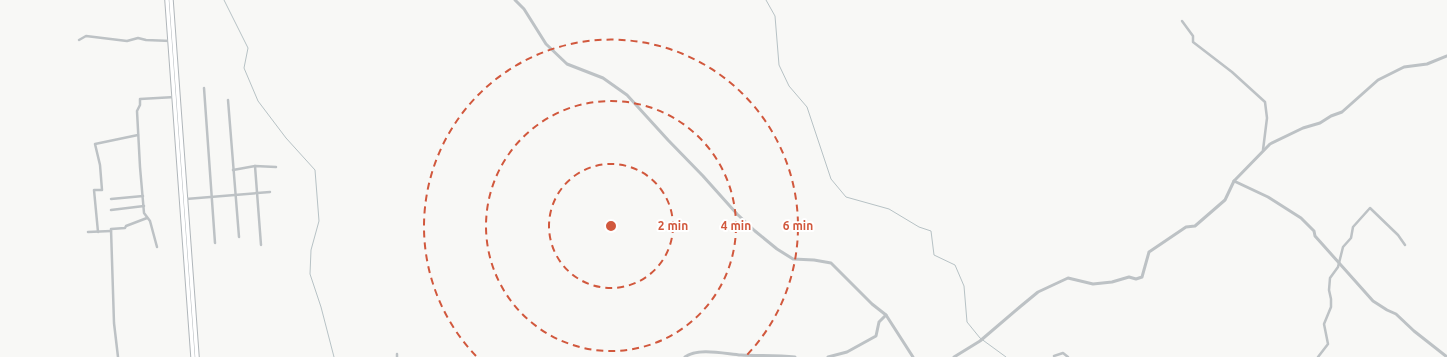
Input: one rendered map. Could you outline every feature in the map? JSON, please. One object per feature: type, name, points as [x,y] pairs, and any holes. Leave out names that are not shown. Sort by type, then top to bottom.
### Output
[{"type":"main road","points":[[167,0],[186,199],[197,357]]},
{"type":"main road","points":[[171,0],[174,97],[193,357]]},
{"type":"street","points":[[514,0],[524,9],[546,44],[567,64],[603,78],[627,95],[737,214],[755,231],[777,249],[793,259],[814,260],[831,263],[872,304],[886,315],[913,357]]},
{"type":"street","points":[[1182,21],[1193,36],[1193,42],[1232,72],[1265,102],[1268,118],[1263,150]]},
{"type":"street","points":[[79,40],[86,36],[127,41],[138,38],[146,40],[172,41]]},
{"type":"street","points":[[954,357],[982,340],[1038,292],[1068,278],[1093,284],[1112,282],[1129,277],[1136,279],[1142,277],[1149,252],[1186,227],[1195,226],[1225,200],[1234,182],[1270,144],[1342,112],[1378,80],[1404,67],[1426,64],[1447,56]]},
{"type":"street","points":[[204,88],[215,243]]},
{"type":"street","points":[[157,247],[150,221],[144,213],[137,111],[140,105],[140,99],[174,97]]},
{"type":"street","points":[[228,100],[239,236]]},
{"type":"street","points":[[98,232],[94,190],[102,190],[100,165],[95,144],[138,135]]},
{"type":"street","points":[[233,170],[255,166],[276,167]]},
{"type":"street","points":[[255,166],[261,245]]},
{"type":"street","points":[[1234,182],[1268,197],[1301,218],[1314,230],[1315,236],[1373,301],[1396,314],[1414,331],[1447,357]]},
{"type":"street","points":[[186,199],[270,192]]},
{"type":"street","points":[[111,199],[142,196]]},
{"type":"street","points":[[112,210],[144,206]]},
{"type":"street","points":[[1318,357],[1328,344],[1324,324],[1331,307],[1329,290],[1330,278],[1338,267],[1343,247],[1351,238],[1353,227],[1370,208],[1398,235],[1405,245]]},
{"type":"street","points":[[88,232],[111,231],[111,229],[125,228],[126,226],[147,218]]},
{"type":"street","points":[[111,231],[114,323],[118,357]]},
{"type":"street","points":[[828,357],[847,352],[876,336],[879,322],[886,315]]},
{"type":"street","points":[[685,357],[710,352],[795,357]]},
{"type":"street","points":[[1054,356],[1063,353],[1068,357]]},
{"type":"waterway","points":[[224,0],[248,48],[244,68],[258,101],[286,138],[315,170],[319,221],[311,250],[310,274],[321,307],[334,357]]},
{"type":"waterway","points":[[766,0],[775,16],[779,65],[789,86],[807,107],[831,179],[846,197],[889,209],[919,227],[931,231],[934,255],[955,265],[964,286],[967,322],[980,338],[1006,357]]}]
